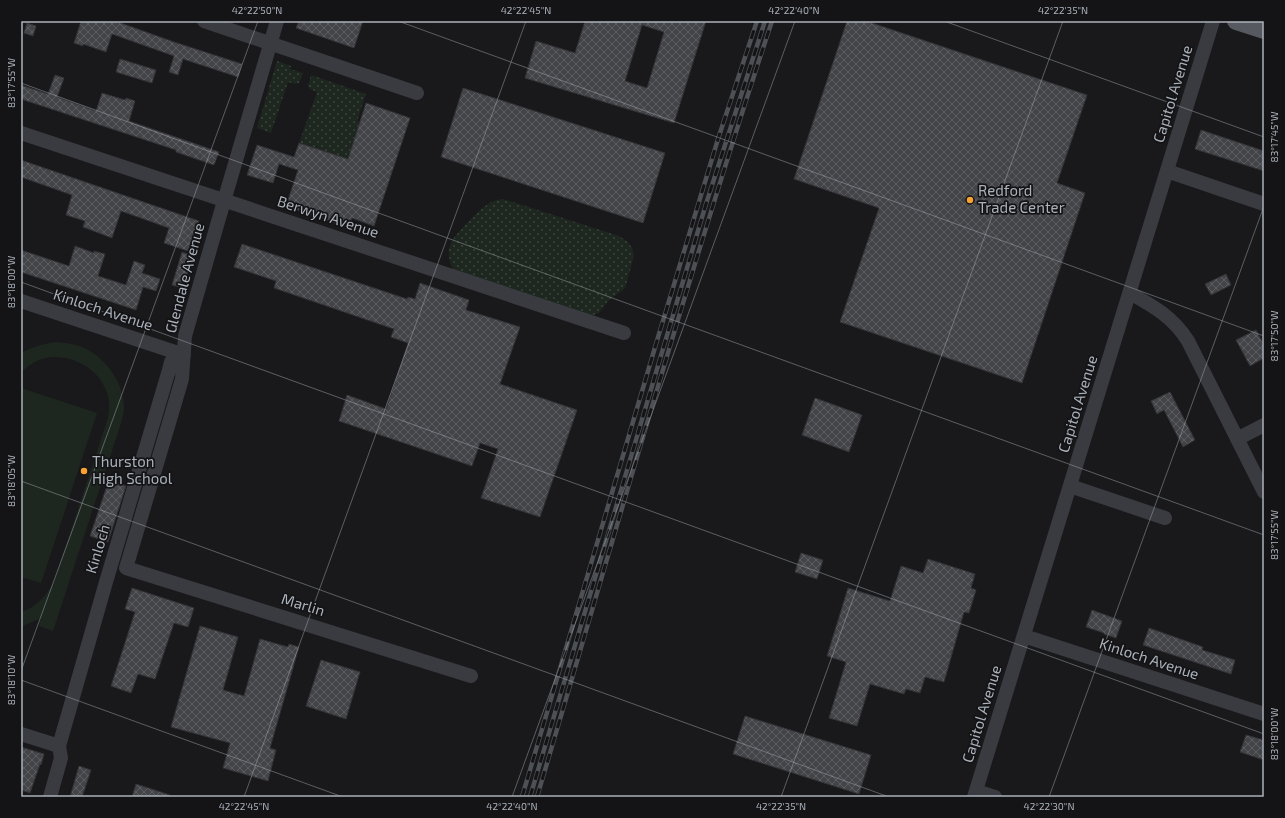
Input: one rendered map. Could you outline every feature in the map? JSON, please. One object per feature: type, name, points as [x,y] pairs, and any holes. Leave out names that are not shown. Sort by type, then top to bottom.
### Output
[{"type":"main road","points":[[1236,21],[1264,30]]},
{"type":"street","points":[[204,21],[417,93]]},
{"type":"street","name":"Glendale Avenue","points":[[126,568],[182,379],[185,336],[277,21]]},
{"type":"street","name":"Capitol Avenue","points":[[975,794],[1213,21]]},
{"type":"street","name":"Berwyn Avenue","points":[[21,133],[624,333]]},
{"type":"street","points":[[1167,172],[1264,204]]},
{"type":"street","points":[[1130,292],[1168,317],[1182,330],[1264,492]]},
{"type":"street","name":"Kinloch Avenue","points":[[21,301],[184,355]]},
{"type":"street","name":"Kinloch","points":[[50,797],[61,758],[59,746],[106,582],[172,362],[184,355]]},
{"type":"street","points":[[1237,439],[1264,425]]},
{"type":"street","points":[[1070,486],[1165,518]]},
{"type":"street","name":"Marlin","points":[[126,568],[471,676]]},
{"type":"street","name":"Kinloch Avenue","points":[[1024,636],[1264,714]]},
{"type":"street","points":[[21,734],[59,746]]},
{"type":"street","points":[[975,794],[995,797]]},
{"type":"shaded area","points":[[277,61],[291,66],[290,69],[303,73],[299,83],[295,84],[288,82],[271,133],[257,128]]},
{"type":"shaded area","points":[[311,75],[366,94],[357,121],[360,122],[348,159],[299,143],[317,92],[310,89],[308,86]]},
{"type":"shaded area","points":[[503,199],[619,236],[628,242],[634,255],[624,289],[608,301],[599,313],[588,317],[454,270],[449,257],[450,246],[453,239],[484,207],[493,201]]},
{"type":"shaded area","points":[[56,342],[84,348],[100,358],[112,372],[121,389],[124,408],[121,423],[53,631],[39,626],[41,618],[21,627],[21,612],[36,604],[48,592],[54,582],[108,418],[109,407],[108,396],[98,377],[82,364],[72,360],[62,357],[42,359],[28,366],[21,372],[21,353],[38,346]]},
{"type":"shaded area","points":[[21,388],[97,413],[41,583],[21,577]]},
{"type":"building","points":[[81,21],[115,21],[242,64],[238,77],[183,59],[178,75],[169,72],[174,56],[112,34],[106,52],[83,44],[83,46],[74,43]]},
{"type":"building","points":[[299,21],[363,21],[354,48],[296,28]]},
{"type":"building","points":[[585,21],[706,21],[674,123],[525,78],[536,41],[575,53]],"holes":[[[642,25],[664,32],[647,88],[625,81]]]},
{"type":"building","name":"Redford Trade Center","points":[[847,21],[866,21],[1087,95],[1057,183],[1085,193],[1022,383],[840,322],[879,208],[794,179]]},
{"type":"building","points":[[27,23],[36,26],[33,36],[24,33]]},
{"type":"building","points":[[120,59],[156,70],[152,83],[116,72]]},
{"type":"building","points":[[55,75],[64,78],[57,97],[96,111],[102,93],[125,100],[126,98],[135,101],[129,121],[219,152],[214,165],[176,152],[176,150],[21,99],[21,85],[48,94]]},
{"type":"building","points":[[463,88],[665,153],[643,223],[441,157]]},
{"type":"building","points":[[366,103],[410,118],[374,226],[352,218],[349,228],[286,206],[298,170],[279,164],[273,183],[247,175],[257,145],[294,157],[299,143],[348,159]]},
{"type":"building","points":[[1201,130],[1264,151],[1264,171],[1195,149]]},
{"type":"building","points":[[21,160],[199,221],[188,251],[164,243],[169,228],[121,211],[112,238],[83,227],[85,221],[66,215],[72,195],[21,177]]},
{"type":"building","points":[[242,244],[407,299],[408,297],[415,299],[420,283],[469,300],[466,310],[520,327],[500,384],[577,410],[540,517],[481,498],[498,449],[480,443],[472,466],[339,421],[347,395],[386,409],[408,343],[391,337],[394,329],[274,288],[276,281],[234,267]]},
{"type":"building","points":[[75,246],[94,253],[94,251],[105,254],[98,276],[126,285],[134,261],[145,265],[142,273],[160,279],[156,291],[143,287],[136,310],[21,272],[21,250],[69,266]]},
{"type":"building","points":[[182,252],[193,256],[183,288],[172,285]]},
{"type":"building","points":[[1226,274],[1231,285],[1211,295],[1205,284]]},
{"type":"building","points":[[1256,330],[1264,345],[1264,358],[1250,366],[1236,340]]},
{"type":"building","points":[[1170,392],[1195,440],[1183,447],[1164,410],[1157,414],[1151,401]]},
{"type":"building","points":[[815,398],[862,415],[849,452],[802,435]]},
{"type":"building","points":[[109,480],[126,486],[108,542],[90,536]]},
{"type":"building","points":[[801,553],[823,560],[817,579],[795,572]]},
{"type":"building","points":[[928,559],[975,574],[971,588],[976,590],[969,613],[964,612],[944,682],[925,677],[920,693],[906,689],[904,694],[870,684],[857,726],[829,718],[846,662],[827,656],[848,588],[890,601],[901,566],[923,573]]},
{"type":"building","points":[[132,588],[194,608],[188,627],[174,623],[155,679],[138,674],[131,693],[111,686],[135,612],[125,609]]},
{"type":"building","points":[[1092,610],[1122,621],[1116,638],[1086,627]]},
{"type":"building","points":[[200,626],[238,637],[223,690],[244,696],[260,639],[288,647],[289,644],[299,647],[270,748],[276,750],[268,781],[223,768],[230,743],[171,727]]},
{"type":"building","points":[[1149,628],[1203,647],[1202,650],[1235,660],[1231,674],[1143,645]]},
{"type":"building","points":[[321,660],[360,672],[346,719],[306,706]]},
{"type":"building","points":[[745,716],[871,755],[859,794],[733,754]]},
{"type":"building","points":[[1246,735],[1264,740],[1264,760],[1240,752]]},
{"type":"building","points":[[21,747],[44,754],[30,793],[21,790]]},
{"type":"building","points":[[79,766],[91,770],[82,797],[70,797]]},
{"type":"building","points":[[136,784],[170,795],[169,797],[132,797]]},
{"type":"railway","points":[[522,797],[718,139],[757,21]]},
{"type":"railway","points":[[530,797],[706,204],[765,21]]},
{"type":"railway","points":[[537,797],[710,214],[772,21]]},
{"type":"place","name":"Redford Trade Center","points":[[970,200]]},
{"type":"place","name":"Thurston High School","points":[[84,471]]}]
